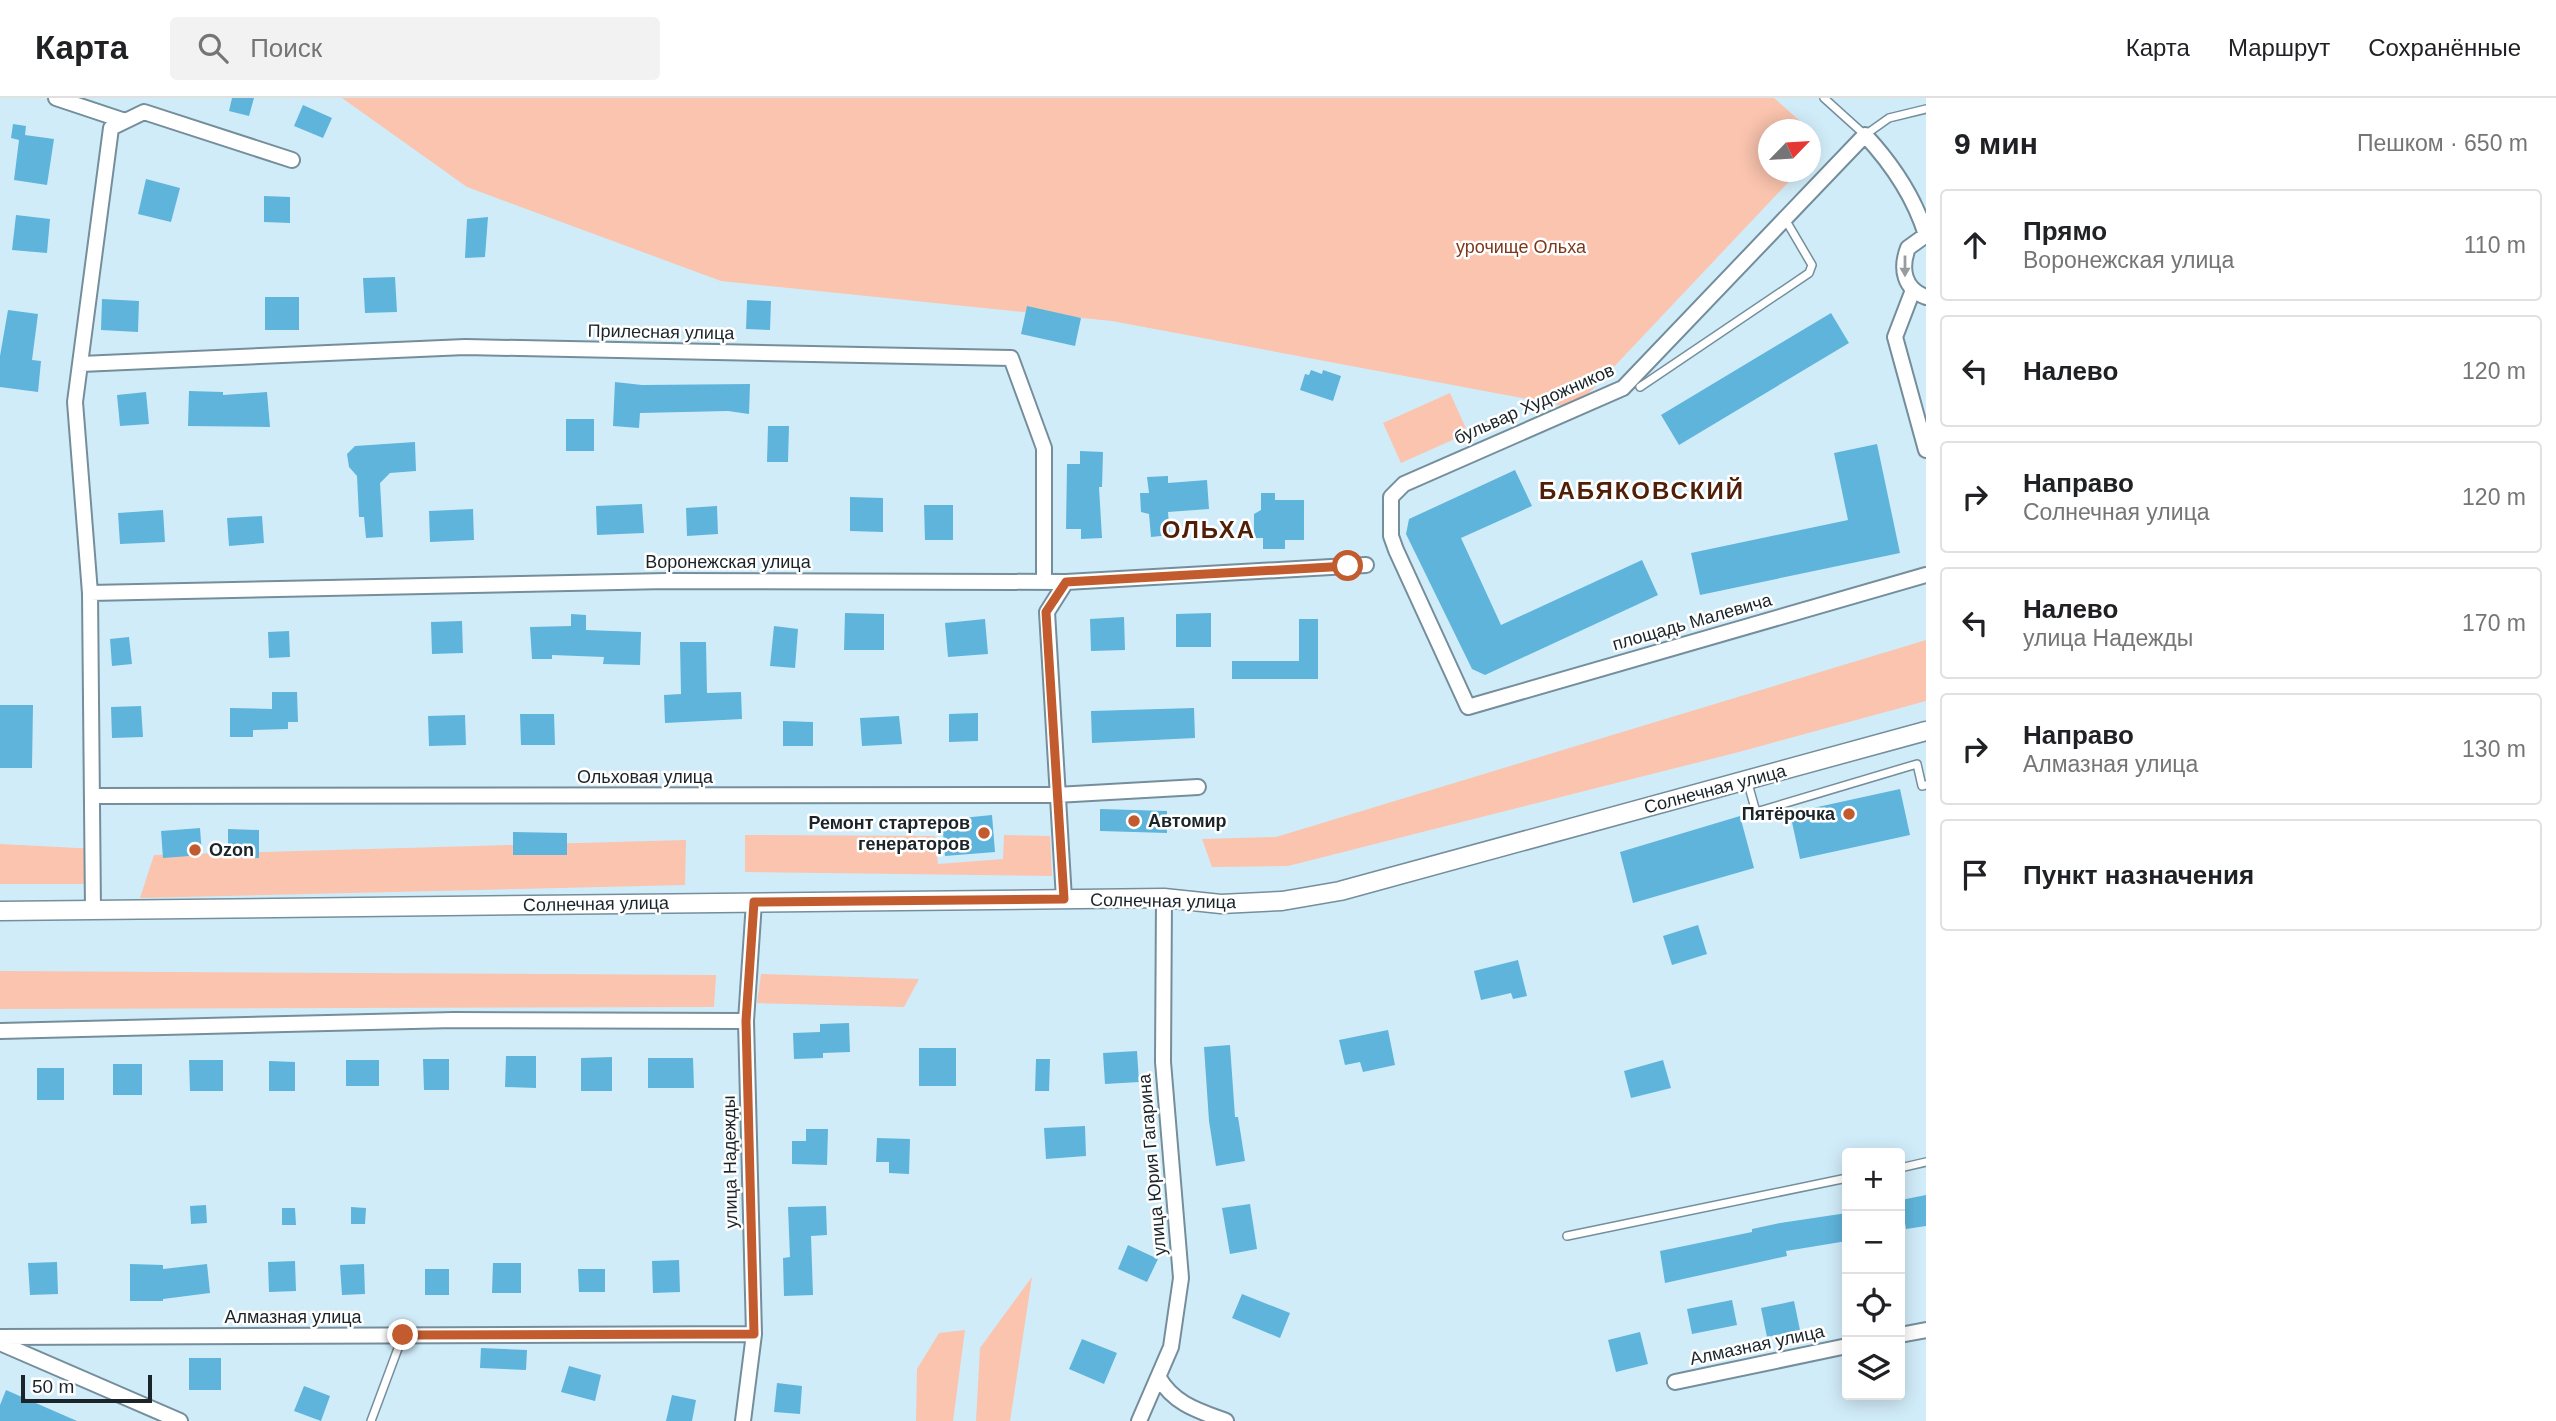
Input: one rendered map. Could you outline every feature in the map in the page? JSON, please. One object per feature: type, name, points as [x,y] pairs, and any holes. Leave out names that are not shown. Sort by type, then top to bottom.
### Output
[{"type":"street","points":[[56,98],[125,121]]},
{"type":"street","points":[[93,909],[90,593],[75,402],[111,128],[144,112],[292,160]]},
{"type":"street","points":[[1865,135],[1883,154],[1917,205],[1926,235],[1908,248],[1904,259],[1903,270],[1920,294],[1895,337],[1926,450]]},
{"type":"street","name":"бульвар Художников","points":[[1468,707],[1391,536],[1391,497],[1396,489],[1496,441],[1623,388],[1865,135]]},
{"type":"street","name":"Прилесная улица","points":[[81,364],[465,347],[1011,358],[1044,448],[1044,582]]},
{"type":"street","name":"Воронежская улица","points":[[90,593],[667,581],[1066,582],[1366,565]]},
{"type":"street","name":"площадь Малевича","points":[[1468,707],[1926,575]]},
{"type":"street","points":[[1064,899],[1046,612],[1066,582]]},
{"type":"street","name":"Солнечная улица","points":[[0,911],[1164,898],[1221,904],[1282,901],[1340,891],[1926,730]]},
{"type":"street","name":"Ольховая улица","points":[[92,796],[1056,795],[1198,787]]},
{"type":"street","name":"улица Юрия Гагарина","points":[[1139,1421],[1171,1347],[1181,1278],[1163,1062],[1164,898]]},
{"type":"street","name":"улица Надежды","points":[[743,1421],[754,1334],[746,1021],[754,902]]},
{"type":"street","points":[[0,1031],[454,1020],[746,1021]]},
{"type":"street","points":[[1905,1334],[1926,1330]]},
{"type":"street","name":"Алмазная улица","points":[[0,1337],[754,1334]]},
{"type":"street","points":[[0,1343],[180,1421]]},
{"type":"street","name":"Алмазная улица","points":[[1675,1382],[1842,1347]]},
{"type":"street","points":[[1159,1378],[1167,1391],[1186,1406],[1226,1421]]},
{"type":"lane","points":[[1824,98],[1865,135],[1889,118],[1926,109]]},
{"type":"lane","points":[[1640,387],[1809,273],[1812,265],[1809,255],[1785,219]]},
{"type":"lane","points":[[1747,780],[1756,811],[1917,764],[1922,786],[1926,785]]},
{"type":"lane","points":[[1905,1167],[1926,1162]]},
{"type":"lane","points":[[1567,1236],[1842,1179]]},
{"type":"lane","points":[[371,1421],[403,1335]]},
{"type":"green space","name":"урочище Ольха","points":[[342,98],[1774,98],[1798,119],[1758,119],[1758,182],[1789,182],[1575,408],[1112,321],[721,281],[467,187]]},
{"type":"green space","points":[[1450,393],[1468,433],[1401,463],[1383,423]]},
{"type":"green space","points":[[1926,640],[1926,701],[1739,752],[1288,866],[1212,867],[1202,839],[1276,837]]},
{"type":"green space","points":[[745,835],[935,836],[938,864],[1003,859],[1004,835],[1050,836],[1052,876],[745,872]]},
{"type":"green space","points":[[686,840],[685,885],[140,898],[154,855]]},
{"type":"green space","points":[[0,844],[97,849],[87,884],[0,884]]},
{"type":"green space","points":[[0,971],[716,975],[714,1007],[0,1009]]},
{"type":"green space","points":[[761,974],[919,979],[904,1007],[757,1003]]},
{"type":"green space","points":[[1032,1277],[1010,1421],[976,1421],[980,1348]]},
{"type":"green space","points":[[965,1330],[953,1421],[916,1421],[917,1369],[939,1333]]},
{"type":"building","points":[[232,98],[254,98],[249,116],[229,111]]},
{"type":"building","points":[[303,105],[332,118],[323,138],[294,126]]},
{"type":"building","points":[[13,124],[26,126],[25,135],[54,139],[47,185],[14,180],[19,140],[11,138]]},
{"type":"building","points":[[146,179],[180,188],[171,222],[138,214]]},
{"type":"building","points":[[264,196],[290,197],[290,223],[264,222]]},
{"type":"building","points":[[16,215],[50,219],[47,253],[12,250]]},
{"type":"building","points":[[488,217],[485,257],[465,258],[467,219]]},
{"type":"building","points":[[395,277],[397,312],[365,313],[363,278]]},
{"type":"building","points":[[265,297],[299,297],[299,330],[265,330]]},
{"type":"building","points":[[102,299],[139,301],[138,332],[101,330]]},
{"type":"building","points":[[747,300],[771,301],[770,330],[746,329]]},
{"type":"building","points":[[1027,306],[1081,318],[1075,346],[1021,334]]},
{"type":"building","points":[[8,310],[38,314],[32,360],[41,361],[38,392],[0,387],[0,356]]},
{"type":"building","points":[[1831,313],[1849,343],[1679,445],[1661,415]]},
{"type":"building","points":[[1311,370],[1322,374],[1323,370],[1341,376],[1333,401],[1300,390],[1305,374],[1309,375]]},
{"type":"building","points":[[615,382],[642,385],[750,384],[749,414],[728,411],[640,413],[639,428],[613,426]]},
{"type":"building","points":[[189,391],[223,392],[223,395],[267,392],[270,427],[188,426]]},
{"type":"building","points":[[146,392],[149,424],[120,426],[117,395]]},
{"type":"building","points":[[566,419],[594,419],[594,451],[566,451]]},
{"type":"building","points":[[768,426],[789,426],[788,462],[767,462]]},
{"type":"building","points":[[415,442],[416,471],[390,473],[380,483],[383,537],[366,538],[364,517],[359,517],[357,476],[349,467],[347,454],[355,446]]},
{"type":"building","points":[[1877,444],[1900,553],[1700,595],[1691,553],[1848,520],[1834,453]]},
{"type":"building","points":[[1080,451],[1103,452],[1102,487],[1099,487],[1102,538],[1081,539],[1081,529],[1066,529],[1067,464],[1080,464]]},
{"type":"building","points":[[1515,470],[1532,506],[1461,538],[1501,625],[1642,560],[1658,595],[1485,675],[1472,669],[1406,534],[1409,519]]},
{"type":"building","points":[[1168,476],[1168,483],[1207,480],[1209,509],[1168,512],[1170,535],[1151,537],[1149,514],[1141,512],[1140,493],[1149,493],[1147,477]]},
{"type":"building","points":[[1261,493],[1275,493],[1275,500],[1304,500],[1304,540],[1285,540],[1285,549],[1263,549],[1263,538],[1254,538],[1254,514],[1261,510]]},
{"type":"building","points":[[850,497],[883,498],[883,532],[850,531]]},
{"type":"building","points":[[642,504],[644,533],[597,535],[596,506]]},
{"type":"building","points":[[924,505],[953,505],[953,540],[925,540]]},
{"type":"building","points":[[717,506],[718,534],[687,536],[686,508]]},
{"type":"building","points":[[473,509],[474,540],[430,542],[429,511]]},
{"type":"building","points":[[163,510],[165,542],[120,544],[118,513]]},
{"type":"building","points":[[262,516],[264,543],[229,546],[227,518]]},
{"type":"building","points":[[845,613],[884,614],[884,650],[844,650]]},
{"type":"building","points":[[1211,613],[1211,647],[1176,647],[1176,614]]},
{"type":"building","points":[[571,614],[586,615],[586,630],[641,632],[640,665],[603,664],[604,657],[552,655],[552,659],[532,659],[530,627],[571,626]]},
{"type":"building","points":[[1124,617],[1125,650],[1091,651],[1090,619]]},
{"type":"building","points":[[985,619],[988,654],[948,657],[945,623]]},
{"type":"building","points":[[1299,619],[1318,619],[1318,679],[1232,679],[1232,661],[1299,661]]},
{"type":"building","points":[[462,621],[463,653],[432,654],[431,622]]},
{"type":"building","points":[[774,626],[798,629],[795,668],[770,666]]},
{"type":"building","points":[[289,631],[290,657],[269,658],[268,632]]},
{"type":"building","points":[[129,637],[132,664],[112,666],[110,639]]},
{"type":"building","points":[[680,642],[706,642],[707,693],[741,692],[742,719],[665,723],[664,695],[681,694]]},
{"type":"building","points":[[272,692],[297,692],[298,722],[288,722],[288,729],[253,730],[253,737],[230,737],[230,708],[272,709]]},
{"type":"building","points":[[0,705],[33,705],[32,768],[0,768]]},
{"type":"building","points":[[141,706],[143,737],[112,738],[111,707]]},
{"type":"building","points":[[1194,708],[1195,738],[1092,743],[1091,711]]},
{"type":"building","points":[[978,713],[978,741],[949,742],[949,714]]},
{"type":"building","points":[[520,714],[554,714],[555,745],[521,745]]},
{"type":"building","points":[[465,715],[466,745],[429,746],[428,716]]},
{"type":"building","points":[[899,716],[902,744],[862,746],[860,718]]},
{"type":"building","points":[[783,721],[813,722],[813,746],[783,746]]},
{"type":"building","points":[[1900,789],[1910,835],[1800,859],[1790,813]]},
{"type":"building","name":"Автомир","points":[[1100,809],[1167,811],[1167,833],[1100,831]]},
{"type":"building","points":[[992,815],[995,852],[945,856],[942,820]]},
{"type":"building","points":[[1740,816],[1754,868],[1633,903],[1620,852]]},
{"type":"building","points":[[200,828],[202,855],[163,858],[161,831]]},
{"type":"building","points":[[228,829],[259,830],[259,858],[228,858]]},
{"type":"building","points":[[513,832],[567,833],[567,855],[513,855]]},
{"type":"building","points":[[1698,925],[1707,954],[1672,965],[1663,936]]},
{"type":"building","points":[[1518,960],[1527,996],[1513,999],[1511,993],[1481,1000],[1474,971]]},
{"type":"building","points":[[849,1023],[850,1052],[823,1053],[823,1058],[794,1059],[793,1033],[820,1032],[820,1024]]},
{"type":"building","points":[[1388,1030],[1395,1065],[1363,1072],[1360,1062],[1345,1065],[1339,1040]]},
{"type":"building","points":[[1230,1045],[1235,1117],[1238,1117],[1245,1161],[1216,1166],[1209,1121],[1204,1047]]},
{"type":"building","points":[[919,1048],[956,1048],[956,1086],[919,1086]]},
{"type":"building","points":[[1137,1051],[1139,1082],[1105,1084],[1103,1053]]},
{"type":"building","points":[[506,1056],[536,1056],[536,1088],[505,1087]]},
{"type":"building","points":[[612,1057],[612,1091],[581,1091],[581,1058]]},
{"type":"building","points":[[648,1058],[693,1058],[694,1088],[648,1088]]},
{"type":"building","points":[[423,1059],[449,1059],[449,1090],[424,1090]]},
{"type":"building","points":[[1036,1059],[1050,1059],[1049,1091],[1035,1091]]},
{"type":"building","points":[[189,1060],[223,1060],[223,1091],[190,1091]]},
{"type":"building","points":[[346,1060],[379,1060],[379,1086],[346,1086]]},
{"type":"building","points":[[1663,1060],[1671,1088],[1631,1098],[1624,1071]]},
{"type":"building","points":[[269,1061],[295,1062],[295,1091],[269,1091]]},
{"type":"building","points":[[113,1064],[142,1064],[142,1095],[113,1095]]},
{"type":"building","points":[[37,1068],[64,1068],[64,1100],[37,1100]]},
{"type":"building","points":[[1085,1126],[1086,1156],[1046,1159],[1044,1128]]},
{"type":"building","points":[[806,1129],[828,1129],[827,1165],[792,1164],[792,1141],[806,1141]]},
{"type":"building","points":[[877,1138],[910,1139],[909,1174],[889,1173],[889,1162],[876,1162]]},
{"type":"building","points":[[1926,1195],[1926,1226],[1906,1229],[1905,1199]]},
{"type":"building","points":[[1250,1204],[1257,1249],[1230,1254],[1222,1208]]},
{"type":"building","points":[[206,1205],[207,1223],[191,1224],[190,1206]]},
{"type":"building","points":[[826,1206],[827,1235],[811,1236],[813,1295],[784,1296],[783,1258],[790,1257],[788,1207]]},
{"type":"building","points":[[351,1207],[366,1208],[365,1224],[351,1224]]},
{"type":"building","points":[[282,1208],[295,1208],[296,1225],[282,1225]]},
{"type":"building","points":[[1842,1214],[1842,1242],[1786,1251],[1787,1256],[1665,1283],[1660,1251],[1752,1232],[1752,1229]]},
{"type":"building","points":[[1128,1245],[1158,1259],[1147,1282],[1118,1269]]},
{"type":"building","points":[[679,1260],[680,1292],[653,1293],[652,1261]]},
{"type":"building","points":[[295,1261],[296,1291],[269,1292],[268,1262]]},
{"type":"building","points":[[57,1262],[58,1294],[30,1295],[28,1263]]},
{"type":"building","points":[[493,1263],[521,1263],[521,1293],[492,1293]]},
{"type":"building","points":[[130,1264],[163,1265],[163,1269],[207,1264],[210,1293],[163,1301],[130,1301]]},
{"type":"building","points":[[364,1264],[365,1294],[342,1295],[340,1265]]},
{"type":"building","points":[[425,1269],[449,1269],[449,1295],[425,1295]]},
{"type":"building","points":[[578,1269],[605,1269],[605,1292],[579,1292]]},
{"type":"building","points":[[1242,1294],[1290,1313],[1280,1338],[1232,1318]]},
{"type":"building","points":[[1732,1300],[1737,1325],[1692,1334],[1687,1309]]},
{"type":"building","points":[[1794,1301],[1800,1330],[1767,1337],[1761,1308]]},
{"type":"building","points":[[1640,1332],[1648,1364],[1616,1372],[1608,1340]]},
{"type":"building","points":[[1082,1339],[1117,1353],[1104,1384],[1069,1369]]},
{"type":"building","points":[[481,1348],[527,1350],[526,1370],[480,1368]]},
{"type":"building","points":[[189,1358],[221,1358],[221,1390],[189,1390]]},
{"type":"building","points":[[569,1366],[601,1375],[595,1401],[561,1392]]},
{"type":"building","points":[[777,1383],[802,1386],[800,1414],[774,1412]]},
{"type":"building","points":[[304,1386],[330,1396],[321,1421],[294,1411]]},
{"type":"building","points":[[6,1390],[77,1421],[0,1421],[0,1405]]},
{"type":"building","points":[[672,1395],[696,1400],[692,1421],[666,1421]]},
{"type":"place","name":"Пятёрочка","points":[[1849,814]]},
{"type":"place","name":"Автомир","points":[[1134,821]]},
{"type":"place","name":"Ремонт стартеров генераторов","points":[[984,833]]},
{"type":"place","name":"Ozon","points":[[195,850]]},
{"type":"district","name":"БАБЯКОВСКИЙ","points":[[1642,490]]},
{"type":"district","name":"ОЛЬХА","points":[[1209,529]]},
{"type":"route","points":[[403,1335],[754,1334],[746,1021],[754,902],[1064,899],[1046,612],[1066,582],[1348,566]]}]
